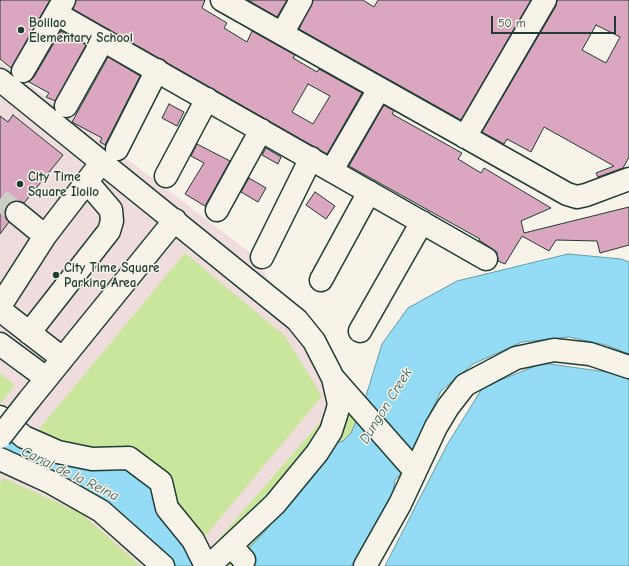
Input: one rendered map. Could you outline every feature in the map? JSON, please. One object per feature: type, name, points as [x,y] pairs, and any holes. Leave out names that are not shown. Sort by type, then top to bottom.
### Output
[{"type":"street","points":[[222,0],[567,194],[577,197],[586,196],[629,179]]},
{"type":"street","points":[[282,34],[301,0]]},
{"type":"street","points":[[466,137],[545,0]]},
{"type":"street","points":[[23,71],[61,7],[103,40],[486,259]]},
{"type":"street","points":[[66,106],[103,40]]},
{"type":"street","points":[[0,306],[45,236],[109,155],[157,70]]},
{"type":"street","points":[[0,80],[109,155],[175,220],[297,320],[314,341],[333,378],[339,404],[331,431],[317,453],[293,483],[253,526],[237,553],[207,566],[193,540],[167,508],[161,482],[129,458],[92,459],[58,452],[24,437],[0,417]]},
{"type":"street","points":[[332,170],[379,89]]},
{"type":"street","points":[[166,176],[207,99]]},
{"type":"street","points":[[217,210],[261,130]]},
{"type":"street","points":[[262,257],[311,158]]},
{"type":"street","points":[[29,332],[109,231],[112,221],[111,210],[87,182]]},
{"type":"street","points":[[321,280],[369,192]]},
{"type":"street","points":[[17,212],[45,236]]},
{"type":"street","points":[[0,437],[62,358],[175,220]]},
{"type":"street","points":[[360,330],[422,222]]},
{"type":"street","points":[[0,310],[62,358]]},
{"type":"street","points":[[0,344],[46,378]]},
{"type":"street","points":[[365,566],[400,504],[440,420],[465,385],[516,358],[554,350],[590,354],[629,366]]},
{"type":"street","points":[[333,378],[416,471]]},
{"type":"street","points":[[0,459],[50,482],[101,511],[163,566]]},
{"type":"shaded area","points":[[0,62],[249,252],[349,389],[195,566],[0,566]]},
{"type":"green space","points":[[185,253],[285,336],[322,396],[202,540],[68,446],[35,434]]},
{"type":"green space","points":[[0,373],[15,385],[0,404]]},
{"type":"green space","points":[[349,389],[362,409],[351,433],[343,441],[340,453],[232,566],[195,566]]},
{"type":"green space","points":[[4,478],[82,514],[141,566],[0,566],[0,483]]},
{"type":"water","name":"Dungon Creek","points":[[568,254],[621,259],[629,262],[629,354],[606,345],[569,337],[522,342],[473,364],[441,391],[410,454],[406,468],[395,480],[393,494],[359,556],[351,566],[232,566],[267,529],[333,444],[343,441],[351,433],[362,409],[382,344],[408,308],[457,281]]},
{"type":"water","points":[[543,363],[620,374],[629,380],[629,566],[385,566],[447,445],[483,387]]},
{"type":"water","name":"Canal de la Reina","points":[[0,417],[24,437],[129,458],[161,482],[206,566],[163,566],[101,511],[0,459]]},
{"type":"building","name":"Bolilao Elementary School","points":[[0,0],[50,0],[11,68],[0,59]]},
{"type":"building","points":[[76,0],[205,0],[202,8],[227,23],[224,28],[247,42],[252,31],[295,55],[293,58],[317,72],[319,69],[362,93],[327,154],[73,9]],"holes":[[[308,84],[330,96],[313,124],[292,112]]]},
{"type":"building","points":[[248,0],[287,0],[277,17]]},
{"type":"building","points":[[313,0],[363,0],[374,7],[378,0],[531,0],[461,120],[299,29]]},
{"type":"building","points":[[557,0],[629,0],[629,157],[623,168],[598,177],[596,173],[614,166],[544,127],[531,152],[507,139],[504,144],[482,132],[556,6]],"holes":[[[596,25],[620,37],[606,63],[582,50]]]},
{"type":"building","points":[[61,31],[86,45],[55,101],[46,97],[49,93],[29,82],[34,77]]},
{"type":"building","points":[[108,57],[140,76],[105,145],[100,142],[102,138],[72,122]]},
{"type":"building","points":[[169,104],[184,112],[177,126],[162,118]]},
{"type":"building","points":[[384,105],[394,111],[392,114],[462,153],[458,159],[481,173],[484,168],[551,208],[521,221],[524,233],[629,207],[629,245],[600,253],[597,241],[556,240],[549,251],[522,236],[505,264],[498,261],[497,252],[479,240],[480,239],[349,166]]},
{"type":"building","name":"City Time Square Iloilo","points":[[13,115],[63,155],[24,203],[13,201],[7,205],[5,217],[9,222],[0,234],[0,116],[8,122]]},
{"type":"building","points":[[197,144],[230,161],[205,206],[185,194],[204,163],[191,156]]},
{"type":"building","points":[[266,148],[281,157],[278,164],[262,155]]},
{"type":"building","points":[[249,178],[266,188],[258,202],[241,192]]},
{"type":"building","points":[[315,192],[335,206],[326,219],[306,205]]},
{"type":"tunnel","points":[[0,199],[17,213]]},
{"type":"place","name":"Bolilao Elementary School","points":[[21,30]]},
{"type":"place","name":"City Time Square Iloilo","points":[[20,184]]},
{"type":"place","name":"City Time Square Parking Area","points":[[56,275]]}]
